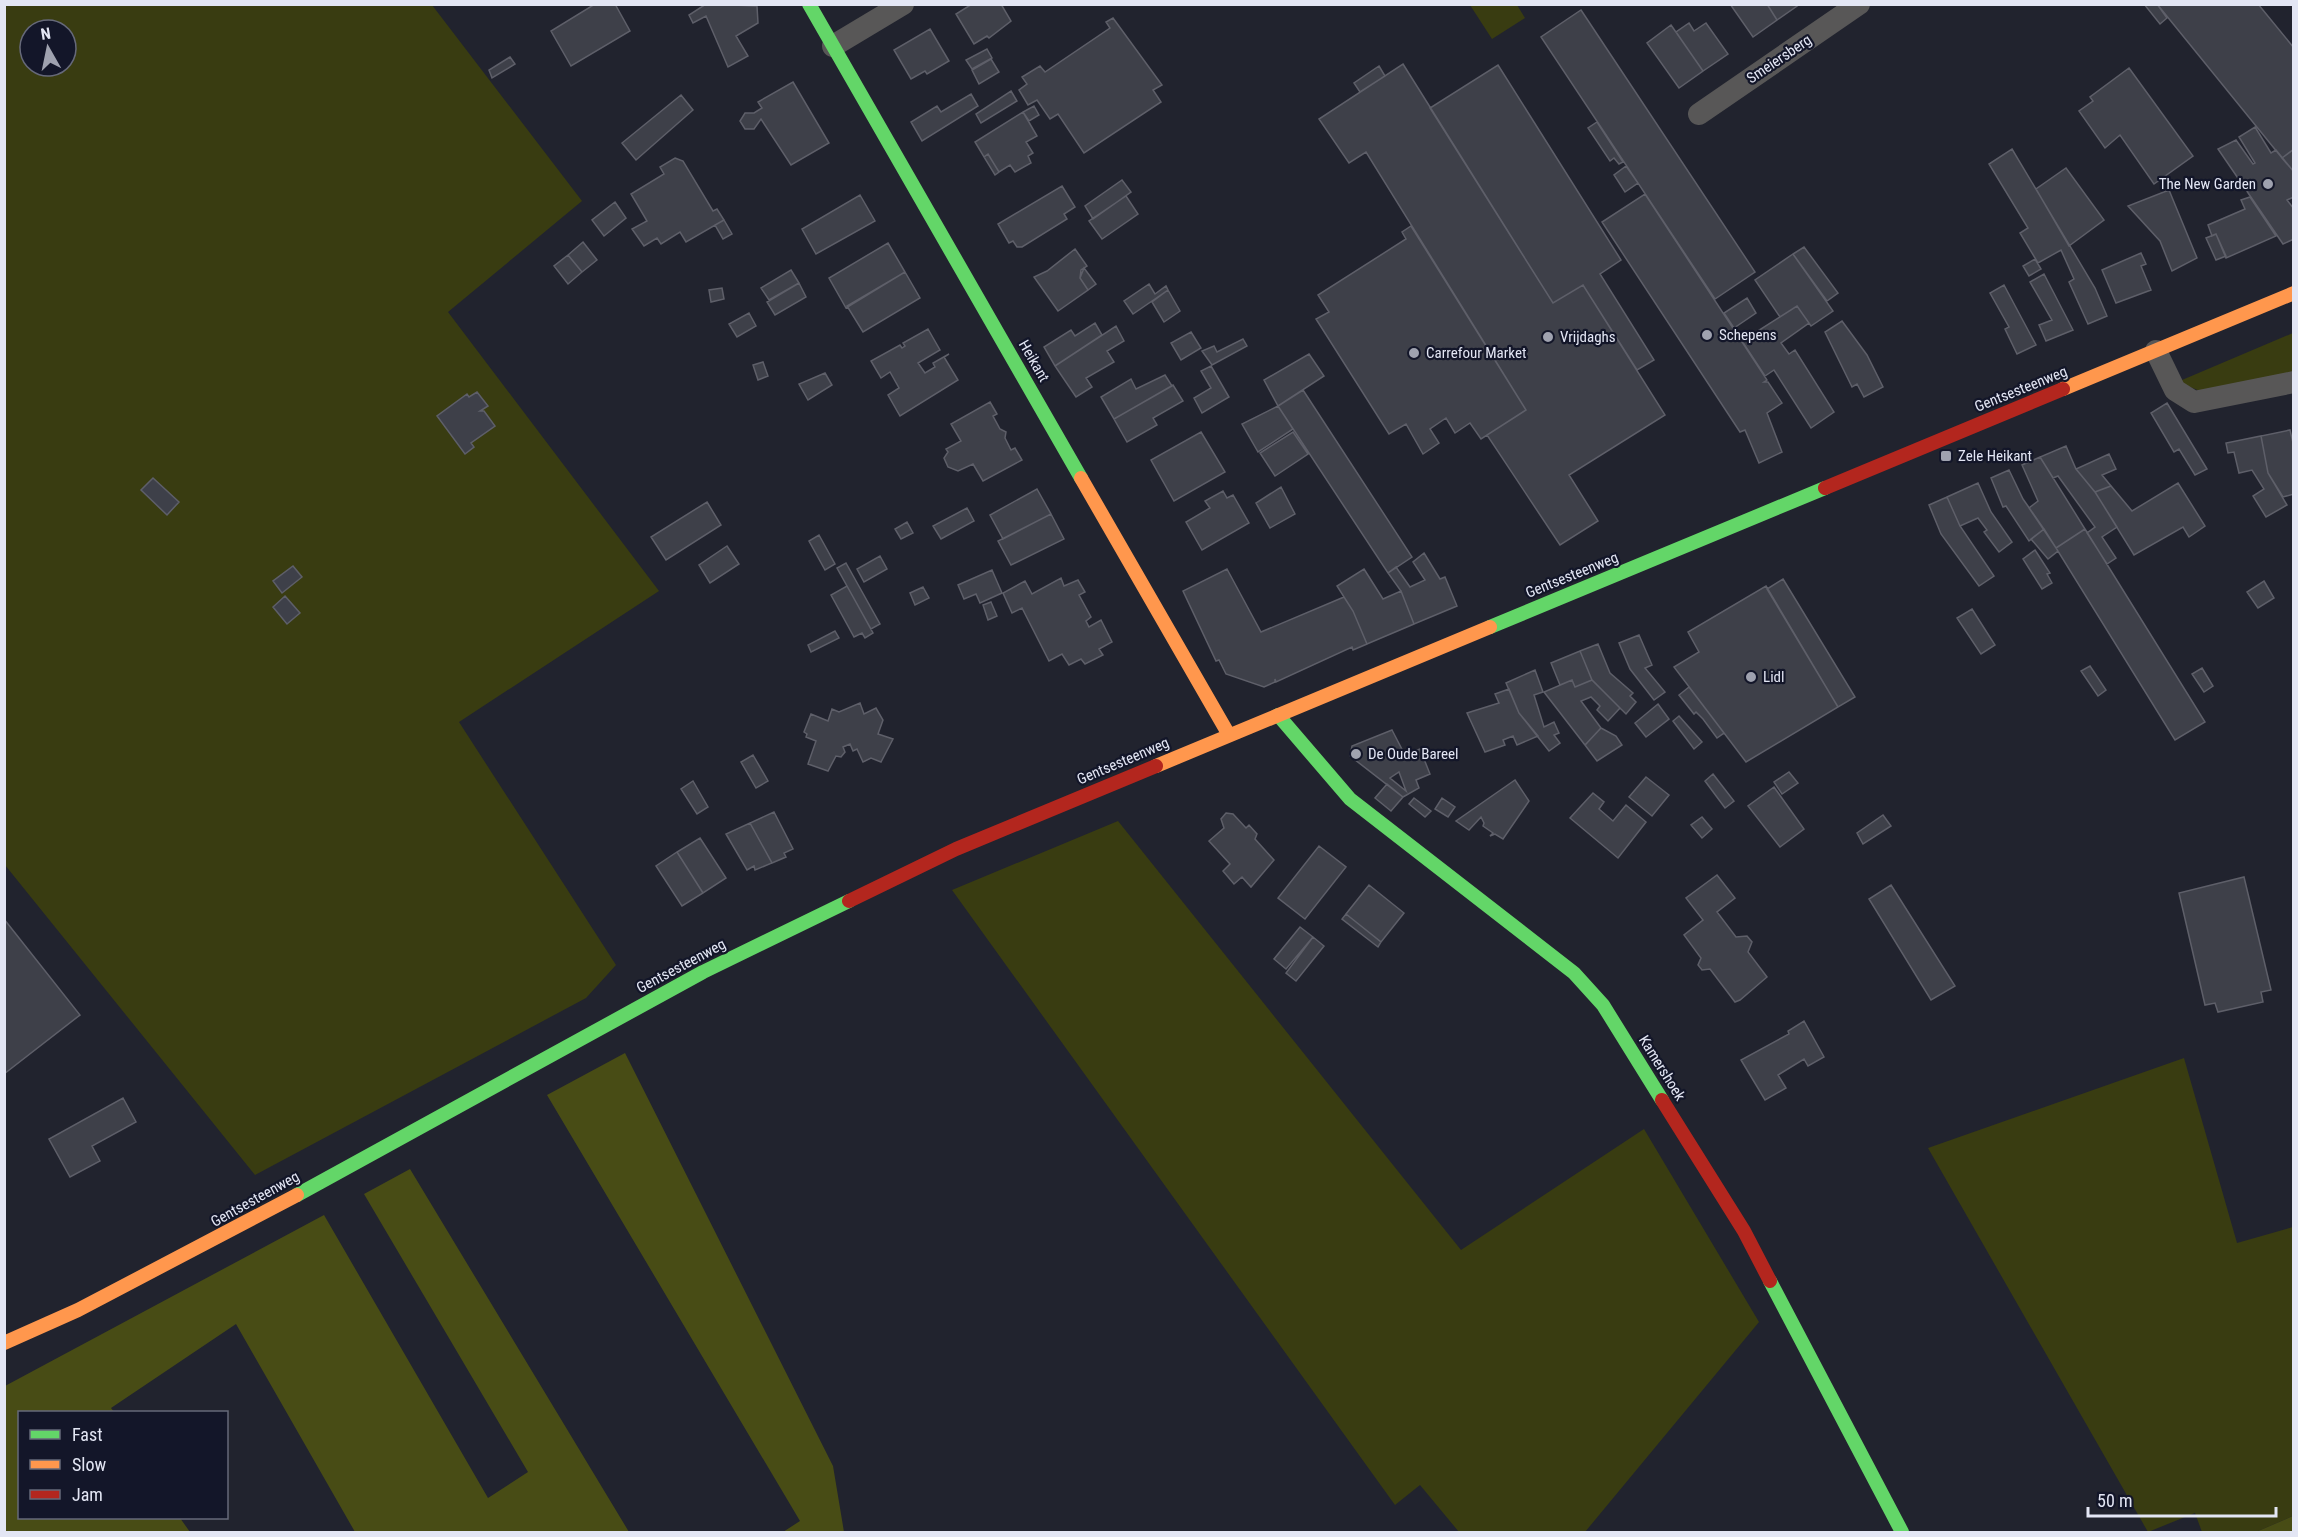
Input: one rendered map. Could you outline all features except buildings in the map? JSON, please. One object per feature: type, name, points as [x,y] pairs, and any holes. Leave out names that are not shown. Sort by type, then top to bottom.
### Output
[{"type":"main road","name":"Heikant","points":[[809,4],[1229,735]]},
{"type":"main road","name":"Gentsesteenweg","points":[[4,1343],[78,1310],[228,1233],[703,972],[956,849],[2294,293]]},
{"type":"main road","name":"Kamershoek","points":[[1278,715],[1350,799],[1574,973],[1603,1005],[1744,1231],[1902,1533]]},
{"type":"street","points":[[833,46],[903,4]]},
{"type":"street","name":"Smeiersberg","points":[[1699,114],[1859,4]]},
{"type":"street","points":[[2156,351],[2175,390],[2194,402],[2294,382]]},
{"type":"green space","points":[[4,5],[432,5],[582,201],[448,312],[659,591],[459,722],[616,965],[586,998],[255,1175],[5,865]]},
{"type":"green space","points":[[1470,5],[1517,5],[1525,18],[1492,39]]},
{"type":"green space","points":[[2293,333],[2293,374],[2200,391],[2183,384],[2182,380]]},
{"type":"green space","points":[[1118,821],[1461,1250],[1644,1129],[1759,1322],[1585,1532],[1459,1532],[1420,1485],[1395,1505],[952,890]]},
{"type":"green space","points":[[625,1053],[833,1466],[844,1532],[783,1532],[800,1521],[547,1095]]},
{"type":"green space","points":[[2184,1058],[2237,1243],[2293,1227],[2293,1516],[2256,1532],[2202,1532],[2195,1513],[2148,1532],[1928,1148]]},
{"type":"green space","points":[[410,1169],[629,1532],[355,1532],[236,1324],[111,1408],[113,1411],[18,1411],[18,1519],[181,1519],[190,1532],[5,1532],[5,1386],[324,1215],[488,1498],[528,1472],[364,1194]]},
{"type":"green space","points":[[2293,1516],[2293,1532],[2256,1532]]},
{"type":"traffic: fast","points":[[809,4],[1081,478]]},
{"type":"traffic: fast","points":[[1490,627],[1825,488]]},
{"type":"traffic: fast","points":[[1278,715],[1350,799],[1574,973],[1603,1005],[1662,1100]]},
{"type":"traffic: fast","points":[[297,1195],[703,972],[849,901]]},
{"type":"traffic: fast","points":[[1770,1281],[1902,1532]]},
{"type":"traffic: slow","points":[[2063,389],[2294,293]]},
{"type":"traffic: slow","points":[[1081,478],[1229,735]]},
{"type":"traffic: slow","points":[[1156,766],[1490,627]]},
{"type":"traffic: slow","points":[[4,1343],[78,1310],[297,1195]]},
{"type":"traffic: jam","points":[[1825,488],[2063,389]]},
{"type":"traffic: jam","points":[[849,901],[956,849],[1156,766]]},
{"type":"traffic: jam","points":[[1662,1100],[1744,1231],[1770,1281]]},
{"type":"place","name":"The New Garden","points":[[2268,184]]},
{"type":"place","name":"Schepens","points":[[1707,335]]},
{"type":"place","name":"Vrijdaghs","points":[[1548,337]]},
{"type":"place","name":"Carrefour Market","points":[[1414,353]]},
{"type":"place","name":"Zele Heikant","points":[[1946,456]]},
{"type":"place","name":"Lidl","points":[[1751,677]]},
{"type":"place","name":"De Oude Bareel","points":[[1356,754]]}]
